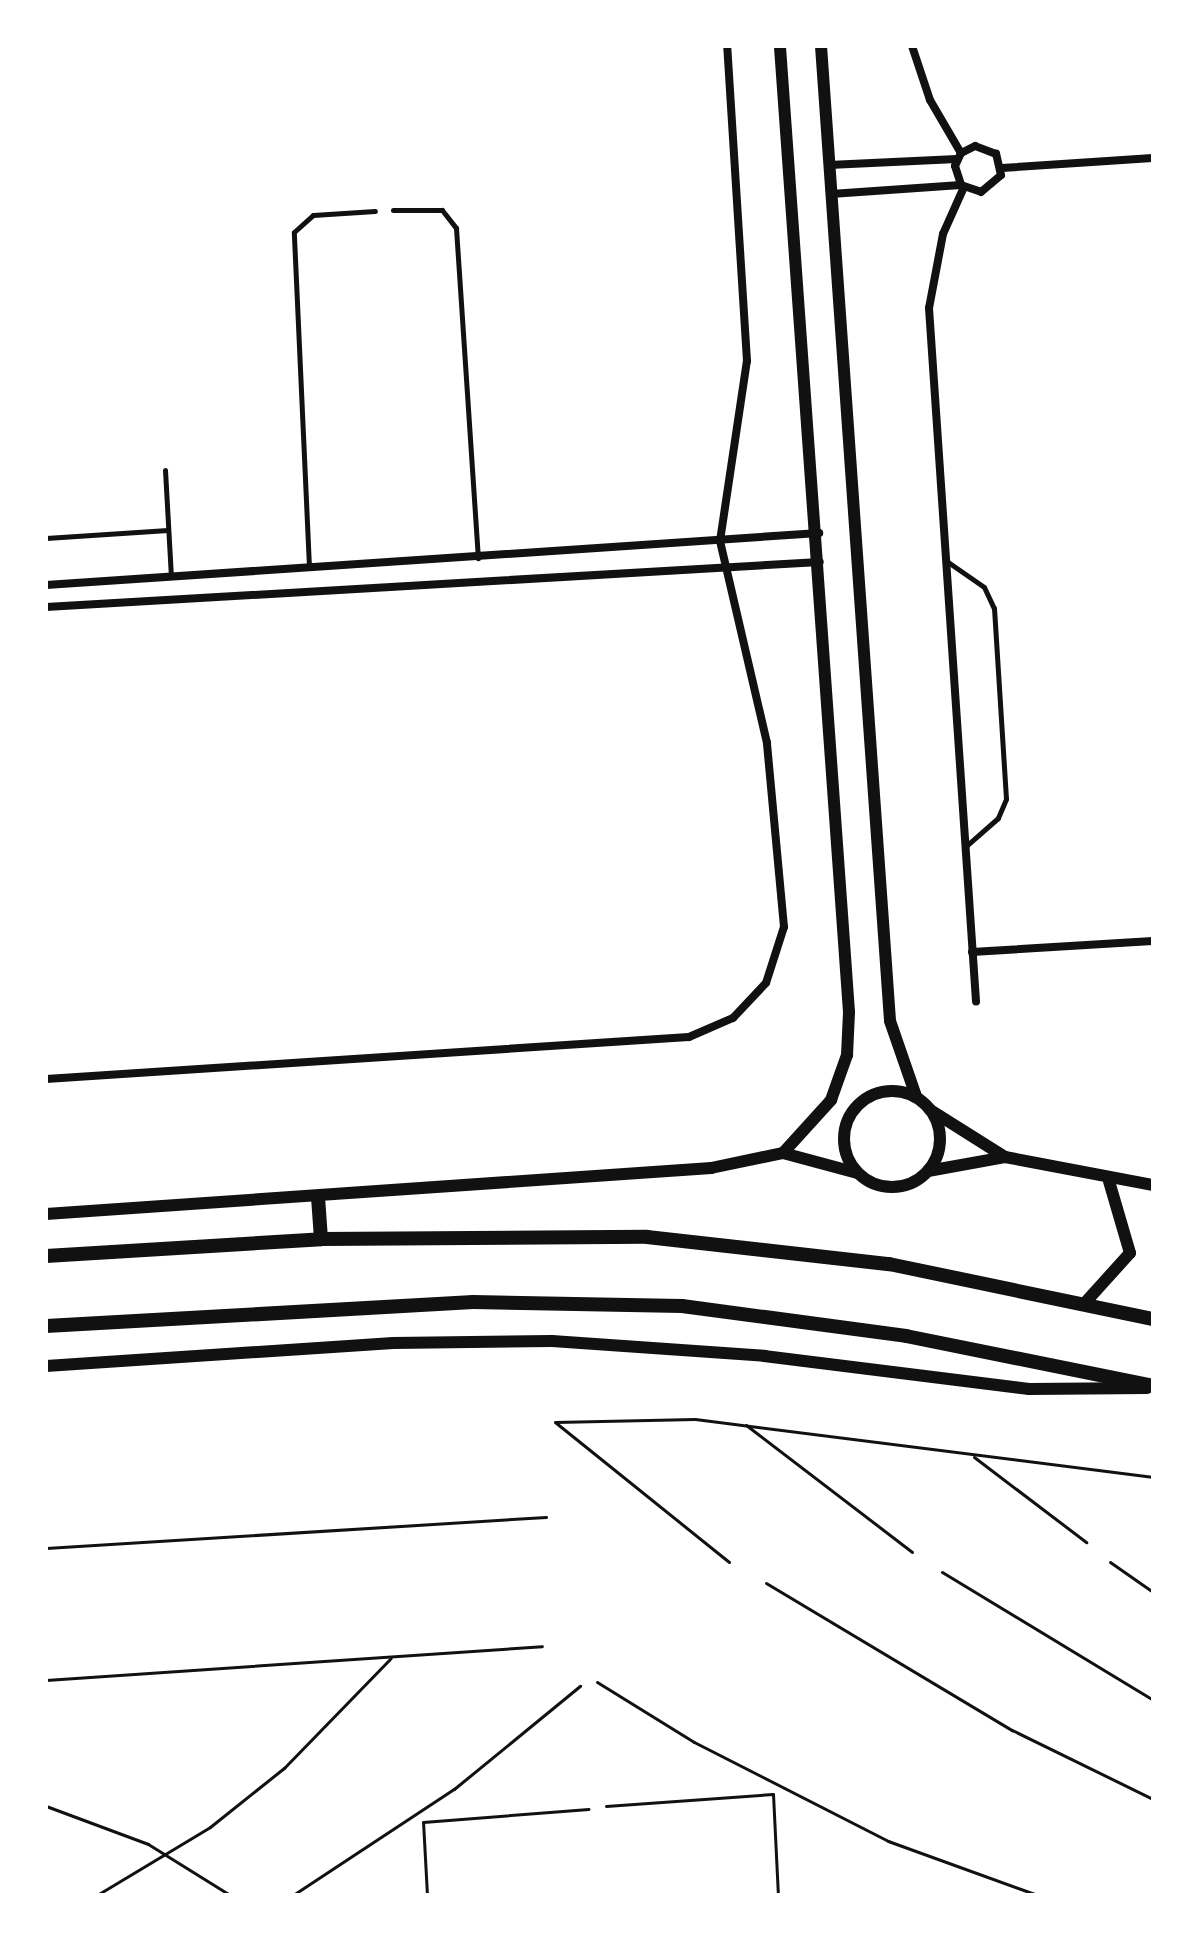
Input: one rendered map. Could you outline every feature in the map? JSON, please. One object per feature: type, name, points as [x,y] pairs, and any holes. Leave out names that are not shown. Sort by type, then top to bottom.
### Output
[{"type":"main road","points":[[318,1197],[321,1239]]},
{"type":"main road","points":[[46,1256],[321,1239],[565,1234],[730,1242],[889,1264],[1153,1319]]},
{"type":"main road","points":[[46,1326],[473,1302],[668,1306],[829,1323],[1153,1387]]},
{"type":"street","points":[[46,1079],[689,1037],[733,1018],[766,983],[784,927],[764,723],[722,567],[720,541],[747,361],[727,46]]},
{"type":"street","points":[[780,46],[819,533],[849,1031],[831,1100],[783,1153]]},
{"type":"street","points":[[821,46],[890,1021],[916,1096],[932,1111],[1005,1157],[1109,1181],[1153,1185]]},
{"type":"street","points":[[912,46],[930,100],[959,156],[963,186],[939,246],[929,308],[976,1001]]},
{"type":"street","points":[[829,165],[959,156],[983,146],[1002,168]]},
{"type":"street","points":[[1002,168],[1153,158]]},
{"type":"street","points":[[831,194],[963,186],[988,191],[1002,168]]},
{"type":"street","points":[[46,585],[819,533]]},
{"type":"street","points":[[46,607],[821,562]]},
{"type":"street","points":[[972,952],[1153,941]]},
{"type":"street","points":[[859,1174],[844,1146],[852,1112],[884,1091],[916,1096]]},
{"type":"street","points":[[831,1100],[852,1112]]},
{"type":"street","points":[[928,1171],[941,1142],[932,1111]]},
{"type":"street","points":[[46,1214],[684,1171],[783,1153],[900,1186],[928,1171],[1005,1157]]},
{"type":"street","points":[[1083,1305],[1130,1253],[1109,1181]]},
{"type":"street","points":[[46,1366],[538,1340],[710,1350],[1029,1389],[1153,1387]]},
{"type":"lane","points":[[393,210],[442,210],[456,228],[478,558]]},
{"type":"lane","points":[[309,568],[294,232],[313,215],[375,211]]},
{"type":"lane","points":[[165,470],[171,577]]},
{"type":"lane","points":[[46,538],[168,530]]},
{"type":"lane","points":[[945,560],[984,587],[995,616],[1006,799],[998,818],[965,846]]},
{"type":"path","points":[[729,1562],[555,1422],[653,1417],[746,1425],[1153,1477]]},
{"type":"path","points":[[746,1425],[912,1552]]},
{"type":"path","points":[[971,1454],[1086,1542]]},
{"type":"path","points":[[46,1548],[546,1517]]},
{"type":"path","points":[[1110,1562],[1153,1592]]},
{"type":"path","points":[[942,1572],[1153,1700]]},
{"type":"path","points":[[766,1583],[1012,1730],[1153,1799]]},
{"type":"path","points":[[46,1680],[542,1646]]},
{"type":"path","points":[[97,1895],[167,1855],[284,1768],[392,1656]]},
{"type":"path","points":[[597,1682],[778,1786],[888,1841],[1037,1895]]},
{"type":"path","points":[[293,1895],[416,1816],[580,1686]]},
{"type":"path","points":[[778,1786],[773,1794],[778,1895]]},
{"type":"path","points":[[606,1806],[773,1794]]},
{"type":"path","points":[[46,1806],[167,1855],[230,1895]]},
{"type":"path","points":[[416,1816],[423,1822],[588,1809]]},
{"type":"path","points":[[423,1822],[427,1895]]},
{"type":"path","points":[[1153,1861],[1153,1895]]}]
